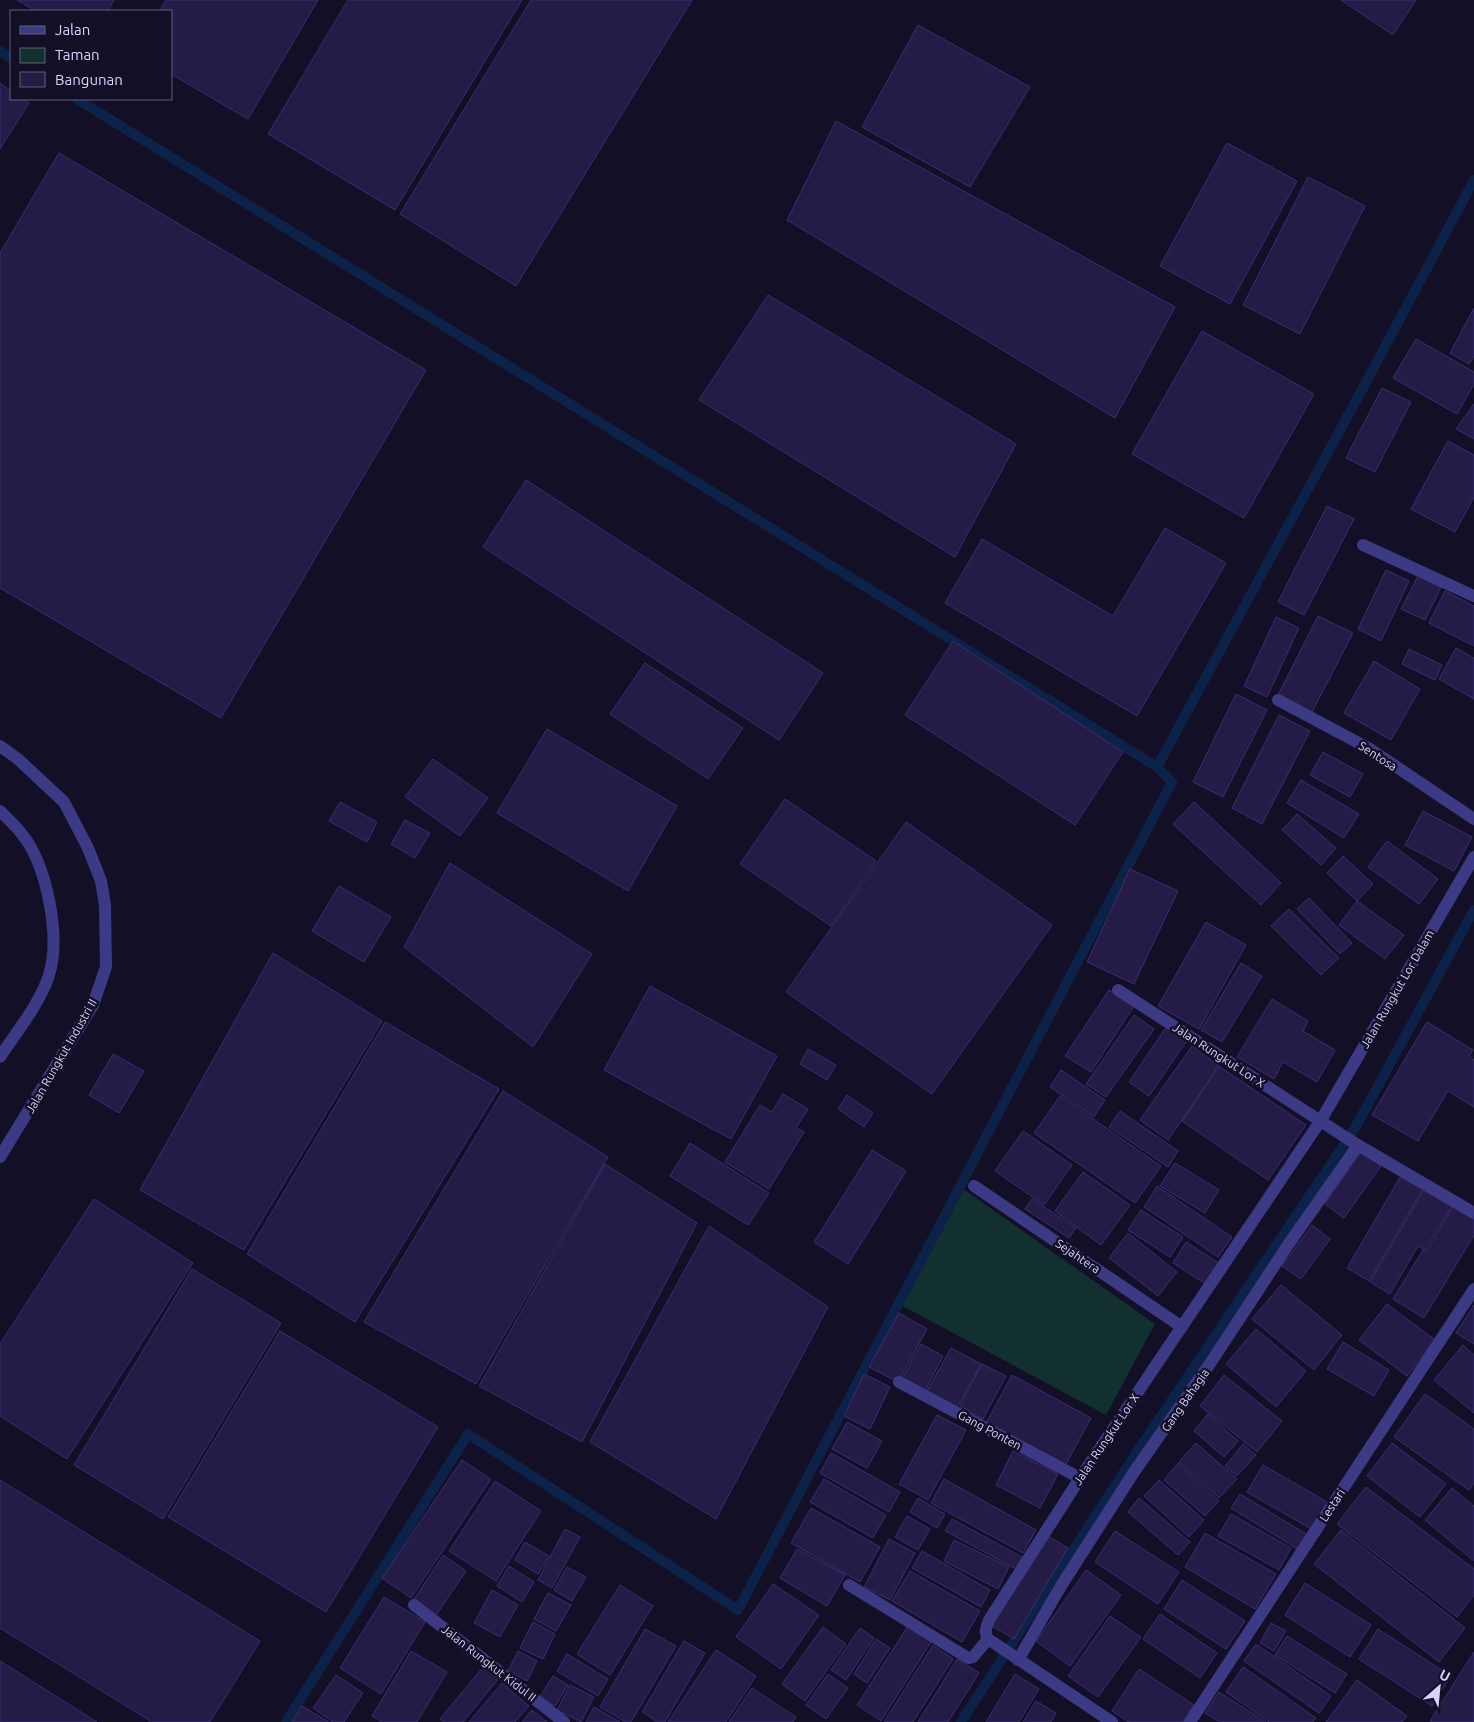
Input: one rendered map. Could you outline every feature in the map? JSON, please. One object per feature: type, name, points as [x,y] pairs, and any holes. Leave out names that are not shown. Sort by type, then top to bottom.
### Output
[{"type":"street","points":[[1363,545],[1474,596]]},
{"type":"street","name":"Sentosa","points":[[1278,700],[1370,749],[1474,819]]},
{"type":"street","name":"Jalan Rungkut Industri II","points":[[0,746],[18,759],[64,802],[88,848],[100,881],[105,905],[106,958],[106,967],[93,1005],[0,1156]]},
{"type":"street","points":[[0,811],[22,834],[39,864],[53,918],[54,957],[40,996],[0,1058]]},
{"type":"street","name":"Jalan Rungkut Lor Dalam","points":[[1321,1120],[1474,858]]},
{"type":"street","name":"Jalan Rungkut Lor X","points":[[1118,990],[1333,1129],[1474,1213]]},
{"type":"street","name":"Jalan Rungkut Lor X","points":[[992,1641],[986,1634],[989,1620],[1080,1478],[1321,1120]]},
{"type":"street","name":"Gang Bahagia","points":[[1017,1659],[1134,1472],[1211,1362],[1357,1144]]},
{"type":"street","name":"Sejahtera","points":[[974,1186],[1182,1327]]},
{"type":"street","name":"Lestari","points":[[1190,1722],[1474,1289]]},
{"type":"street","name":"Gang Ponten","points":[[899,1382],[1080,1478]]},
{"type":"street","points":[[848,1585],[968,1658],[973,1657],[992,1641],[1112,1722]]},
{"type":"street","name":"Jalan Rungkut Kidul II","points":[[414,1605],[564,1722]]},
{"type":"green space","points":[[959,1186],[1155,1324],[1106,1415],[897,1303]]},
{"type":"building","points":[[17,0],[114,0],[109,10],[34,10]]},
{"type":"building","points":[[166,0],[318,0],[248,119],[172,75],[172,10],[160,10]]},
{"type":"building","points":[[348,0],[522,0],[395,210],[268,134]]},
{"type":"building","points":[[531,0],[692,0],[516,286],[400,214]]},
{"type":"building","points":[[1341,0],[1416,0],[1393,35]]},
{"type":"building","points":[[918,25],[1030,87],[970,187],[862,127]]},
{"type":"building","points":[[0,83],[10,90],[10,100],[24,100],[29,103],[0,149]]},
{"type":"building","points":[[836,121],[1175,307],[1115,418],[787,220]]},
{"type":"building","points":[[1227,143],[1297,181],[1230,304],[1160,266]]},
{"type":"building","points":[[59,153],[426,370],[221,718],[0,588],[0,253]]},
{"type":"building","points":[[1308,177],[1365,206],[1300,334],[1243,305]]},
{"type":"building","points":[[768,295],[1016,444],[955,557],[699,400]]},
{"type":"building","points":[[1474,308],[1474,356],[1469,364],[1450,353]]},
{"type":"building","points":[[1202,331],[1314,394],[1244,518],[1132,454]]},
{"type":"building","points":[[1416,339],[1474,372],[1474,384],[1457,414],[1393,378]]},
{"type":"building","points":[[1382,388],[1411,402],[1375,472],[1346,458]]},
{"type":"building","points":[[1474,404],[1474,439],[1456,429]]},
{"type":"building","points":[[1448,441],[1474,455],[1474,497],[1455,532],[1411,509]]},
{"type":"building","points":[[526,480],[823,673],[779,740],[483,547]]},
{"type":"building","points":[[1327,506],[1354,519],[1304,615],[1278,602]]},
{"type":"building","points":[[1165,528],[1226,563],[1137,716],[945,603],[982,539],[1113,616]]},
{"type":"building","points":[[1386,570],[1409,581],[1381,641],[1358,629]]},
{"type":"building","points":[[1418,576],[1441,587],[1425,620],[1401,609]]},
{"type":"building","points":[[1445,591],[1474,606],[1474,646],[1429,623]]},
{"type":"building","points":[[1318,616],[1353,633],[1312,712],[1278,695]]},
{"type":"building","points":[[1276,617],[1299,628],[1267,697],[1244,686]]},
{"type":"building","points":[[953,641],[1123,752],[1075,825],[905,715]]},
{"type":"building","points":[[1456,648],[1474,658],[1474,699],[1439,679]]},
{"type":"building","points":[[1409,649],[1442,665],[1435,680],[1402,664]]},
{"type":"building","points":[[1374,661],[1420,689],[1391,740],[1344,713]]},
{"type":"building","points":[[645,663],[743,728],[708,779],[610,714]]},
{"type":"building","points":[[1236,694],[1267,710],[1223,797],[1193,782]]},
{"type":"building","points":[[1279,715],[1310,731],[1262,824],[1232,808]]},
{"type":"building","points":[[547,729],[677,806],[628,891],[497,813]]},
{"type":"building","points":[[1323,752],[1363,774],[1350,797],[1310,775]]},
{"type":"building","points":[[433,759],[488,798],[460,836],[405,797]]},
{"type":"building","points":[[1301,780],[1359,814],[1344,838],[1287,803]]},
{"type":"building","points":[[785,799],[876,861],[831,926],[740,864]]},
{"type":"building","points":[[340,802],[377,822],[367,842],[329,821]]},
{"type":"building","points":[[1194,802],[1281,883],[1261,905],[1173,824]]},
{"type":"building","points":[[1423,811],[1472,837],[1454,871],[1405,845]]},
{"type":"building","points":[[1297,814],[1336,848],[1321,865],[1282,830]]},
{"type":"building","points":[[405,820],[430,833],[415,858],[391,844]]},
{"type":"building","points":[[906,822],[1052,925],[932,1094],[786,992]]},
{"type":"building","points":[[1387,841],[1438,879],[1419,904],[1368,867]]},
{"type":"building","points":[[1343,856],[1373,884],[1357,901],[1327,873]]},
{"type":"building","points":[[450,863],[592,954],[533,1047],[404,947]]},
{"type":"building","points":[[1130,869],[1178,891],[1134,984],[1087,962]]},
{"type":"building","points":[[339,886],[391,917],[364,962],[312,931]]},
{"type":"building","points":[[1309,898],[1352,943],[1340,954],[1297,909]]},
{"type":"building","points":[[1357,901],[1404,935],[1385,959],[1339,925]]},
{"type":"building","points":[[1289,909],[1339,958],[1321,975],[1271,926]]},
{"type":"building","points":[[1206,922],[1246,945],[1199,1029],[1158,1006]]},
{"type":"building","points":[[273,953],[382,1021],[244,1250],[140,1190]]},
{"type":"building","points":[[1241,963],[1262,976],[1222,1042],[1201,1030]]},
{"type":"building","points":[[650,986],[777,1056],[731,1139],[604,1070]]},
{"type":"building","points":[[1109,990],[1134,1006],[1091,1072],[1065,1056]]},
{"type":"building","points":[[1272,999],[1308,1021],[1303,1031],[1335,1050],[1317,1082],[1283,1062],[1274,1079],[1237,1057]]},
{"type":"building","points":[[1134,1015],[1154,1029],[1106,1097],[1086,1084]]},
{"type":"building","points":[[385,1022],[499,1089],[355,1322],[247,1254]]},
{"type":"building","points":[[1427,1022],[1473,1050],[1469,1056],[1474,1060],[1474,1107],[1448,1091],[1418,1141],[1372,1115]]},
{"type":"building","points":[[1167,1026],[1188,1039],[1149,1096],[1129,1082]]},
{"type":"building","points":[[1192,1046],[1219,1066],[1168,1140],[1140,1120]]},
{"type":"building","points":[[808,1049],[836,1065],[827,1080],[800,1064]]},
{"type":"building","points":[[113,1054],[144,1071],[119,1113],[89,1095]]},
{"type":"building","points":[[1219,1066],[1306,1125],[1268,1180],[1182,1121]]},
{"type":"building","points":[[1061,1070],[1105,1100],[1094,1117],[1050,1087]]},
{"type":"building","points":[[503,1091],[608,1157],[476,1384],[364,1322]]},
{"type":"building","points":[[783,1094],[808,1109],[796,1128],[804,1132],[769,1189],[725,1162],[760,1105],[772,1112]]},
{"type":"building","points":[[847,1095],[873,1113],[864,1127],[838,1109]]},
{"type":"building","points":[[1060,1096],[1161,1166],[1135,1203],[1034,1133]]},
{"type":"building","points":[[1120,1111],[1178,1151],[1168,1167],[1109,1127]]},
{"type":"building","points":[[1023,1131],[1072,1165],[1044,1205],[995,1171]]},
{"type":"building","points":[[690,1143],[769,1193],[748,1225],[670,1176]]},
{"type":"building","points":[[872,1150],[906,1171],[848,1264],[814,1242]]},
{"type":"building","points":[[1361,1152],[1381,1166],[1344,1218],[1325,1204]]},
{"type":"building","points":[[1175,1163],[1219,1190],[1205,1213],[1160,1186]]},
{"type":"building","points":[[605,1164],[697,1223],[582,1442],[479,1386]]},
{"type":"building","points":[[1083,1172],[1130,1205],[1101,1245],[1055,1211]]},
{"type":"building","points":[[1402,1174],[1424,1187],[1369,1281],[1347,1268]]},
{"type":"building","points":[[1157,1186],[1232,1237],[1218,1257],[1144,1207]]},
{"type":"building","points":[[1425,1188],[1453,1204],[1425,1250],[1418,1246],[1390,1294],[1370,1282]]},
{"type":"building","points":[[94,1199],[193,1263],[67,1459],[0,1416],[0,1344]]},
{"type":"building","points":[[1032,1199],[1076,1228],[1069,1238],[1025,1209]]},
{"type":"building","points":[[1454,1205],[1474,1217],[1474,1235],[1424,1318],[1393,1299],[1423,1250],[1426,1252]]},
{"type":"building","points":[[1141,1210],[1183,1237],[1170,1257],[1128,1230]]},
{"type":"building","points":[[1312,1225],[1330,1239],[1301,1279],[1282,1266]]},
{"type":"building","points":[[709,1226],[828,1307],[716,1519],[590,1442]]},
{"type":"building","points":[[1128,1233],[1177,1272],[1158,1296],[1109,1258]]},
{"type":"building","points":[[1186,1242],[1220,1264],[1207,1285],[1173,1263]]},
{"type":"building","points":[[192,1269],[281,1323],[163,1519],[74,1465]]},
{"type":"building","points":[[1281,1285],[1342,1335],[1314,1370],[1252,1319]]},
{"type":"building","points":[[1387,1304],[1435,1340],[1407,1376],[1359,1340]]},
{"type":"building","points":[[1474,1305],[1474,1344],[1456,1333]]},
{"type":"building","points":[[899,1313],[927,1329],[898,1382],[869,1367]]},
{"type":"building","points":[[1256,1329],[1306,1371],[1276,1407],[1226,1364]]},
{"type":"building","points":[[280,1331],[438,1427],[326,1612],[168,1517]]},
{"type":"building","points":[[1343,1342],[1389,1370],[1374,1396],[1327,1369]]},
{"type":"building","points":[[921,1344],[943,1356],[925,1391],[902,1379]]},
{"type":"building","points":[[1463,1345],[1474,1355],[1474,1413],[1434,1380]]},
{"type":"building","points":[[951,1348],[981,1364],[957,1408],[927,1391]]},
{"type":"building","points":[[982,1364],[1006,1376],[983,1419],[960,1406]]},
{"type":"building","points":[[864,1374],[890,1387],[870,1429],[844,1416]]},
{"type":"building","points":[[1012,1375],[1091,1418],[1064,1468],[985,1425]]},
{"type":"building","points":[[1224,1375],[1282,1421],[1257,1452],[1200,1406]]},
{"type":"building","points":[[1425,1394],[1474,1429],[1474,1483],[1469,1490],[1394,1437]]},
{"type":"building","points":[[1208,1414],[1238,1441],[1224,1457],[1194,1431]]},
{"type":"building","points":[[937,1415],[966,1430],[928,1500],[899,1484]]},
{"type":"building","points":[[847,1422],[882,1441],[867,1468],[832,1449]]},
{"type":"building","points":[[1196,1443],[1237,1479],[1219,1498],[1179,1462]]},
{"type":"building","points":[[1392,1443],[1446,1484],[1420,1517],[1367,1476]]},
{"type":"building","points":[[1243,1444],[1256,1455],[1237,1476],[1225,1466]]},
{"type":"building","points":[[1013,1451],[1058,1474],[1040,1508],[996,1485]]},
{"type":"building","points":[[831,1453],[900,1492],[889,1512],[820,1473]]},
{"type":"building","points":[[462,1460],[491,1479],[411,1598],[382,1578]]},
{"type":"building","points":[[1178,1463],[1219,1501],[1205,1516],[1164,1480]]},
{"type":"building","points":[[1263,1465],[1329,1503],[1313,1530],[1247,1492]]},
{"type":"building","points":[[824,1479],[886,1515],[873,1538],[810,1502]]},
{"type":"building","points":[[944,1479],[1036,1530],[1023,1553],[931,1503]]},
{"type":"building","points":[[0,1480],[260,1641],[210,1722],[152,1722],[0,1628]]},
{"type":"building","points":[[1159,1480],[1204,1520],[1189,1537],[1144,1496]]},
{"type":"building","points":[[495,1481],[541,1511],[496,1581],[449,1551]]},
{"type":"building","points":[[1366,1487],[1474,1569],[1474,1595],[1457,1617],[1337,1524]]},
{"type":"building","points":[[1452,1488],[1474,1506],[1474,1561],[1425,1520]]},
{"type":"building","points":[[1240,1494],[1308,1535],[1299,1550],[1231,1508]]},
{"type":"building","points":[[918,1498],[945,1514],[937,1528],[910,1512]]},
{"type":"building","points":[[1139,1498],[1190,1542],[1178,1555],[1128,1512]]},
{"type":"building","points":[[811,1508],[880,1547],[860,1582],[791,1543]]},
{"type":"building","points":[[1231,1514],[1291,1548],[1279,1570],[1218,1536]]},
{"type":"building","points":[[907,1516],[930,1529],[918,1550],[895,1537]]},
{"type":"building","points":[[952,1519],[1024,1558],[1018,1570],[945,1531]]},
{"type":"building","points":[[565,1529],[580,1537],[552,1588],[538,1580]]},
{"type":"building","points":[[1341,1530],[1465,1628],[1439,1662],[1314,1564]]},
{"type":"building","points":[[1115,1531],[1179,1572],[1158,1604],[1095,1562]]},
{"type":"building","points":[[1205,1533],[1276,1574],[1255,1609],[1185,1567]]},
{"type":"building","points":[[1046,1535],[1068,1548],[1014,1639],[992,1626]]},
{"type":"building","points":[[889,1539],[915,1553],[890,1600],[864,1587]]},
{"type":"building","points":[[954,1540],[1009,1567],[998,1589],[944,1561]]},
{"type":"building","points":[[525,1542],[549,1556],[538,1574],[515,1560]]},
{"type":"building","points":[[797,1549],[845,1575],[827,1606],[780,1578]]},
{"type":"building","points":[[922,1551],[990,1590],[981,1607],[912,1568]]},
{"type":"building","points":[[443,1555],[466,1571],[435,1617],[413,1601]]},
{"type":"building","points":[[509,1566],[534,1582],[522,1602],[497,1586]]},
{"type":"building","points":[[567,1567],[586,1577],[572,1601],[554,1590]]},
{"type":"building","points":[[1086,1570],[1121,1595],[1070,1666],[1036,1641]]},
{"type":"building","points":[[910,1571],[980,1611],[962,1642],[892,1601]]},
{"type":"building","points":[[1182,1580],[1245,1621],[1226,1649],[1164,1609]]},
{"type":"building","points":[[1305,1583],[1371,1625],[1350,1657],[1285,1615]]},
{"type":"building","points":[[773,1584],[819,1615],[781,1669],[736,1637]]},
{"type":"building","points":[[620,1585],[653,1606],[610,1675],[577,1654]]},
{"type":"building","points":[[492,1590],[518,1605],[500,1637],[474,1623]]},
{"type":"building","points":[[548,1593],[571,1605],[556,1631],[534,1619]]},
{"type":"building","points":[[384,1597],[425,1622],[381,1694],[340,1668]]},
{"type":"building","points":[[1160,1614],[1217,1653],[1200,1678],[1143,1639]]},
{"type":"building","points":[[1110,1616],[1141,1637],[1098,1697],[1068,1676]]},
{"type":"building","points":[[533,1622],[555,1634],[543,1659],[520,1648]]},
{"type":"building","points":[[910,1623],[933,1639],[881,1721],[857,1705]]},
{"type":"building","points":[[1271,1623],[1286,1631],[1274,1651],[1260,1643]]},
{"type":"building","points":[[823,1627],[846,1644],[805,1701],[782,1684]]},
{"type":"building","points":[[860,1628],[874,1638],[846,1680],[831,1670]]},
{"type":"building","points":[[645,1629],[676,1646],[631,1722],[626,1722],[600,1707]]},
{"type":"building","points":[[1378,1629],[1451,1676],[1432,1706],[1359,1659]]},
{"type":"building","points":[[1287,1636],[1347,1674],[1335,1693],[1275,1655]]},
{"type":"building","points":[[876,1639],[890,1648],[867,1683],[854,1674]]},
{"type":"building","points":[[684,1641],[705,1653],[665,1722],[658,1722],[642,1712]]},
{"type":"building","points":[[1256,1644],[1331,1696],[1319,1713],[1244,1661]]},
{"type":"building","points":[[933,1645],[953,1659],[913,1722],[884,1722]]},
{"type":"building","points":[[716,1650],[756,1676],[726,1722],[668,1722]]},
{"type":"building","points":[[411,1651],[447,1672],[417,1722],[382,1722],[372,1716]]},
{"type":"building","points":[[518,1651],[537,1661],[527,1681],[508,1671]]},
{"type":"building","points":[[1474,1652],[1474,1722],[1430,1721]]},
{"type":"building","points":[[567,1654],[608,1679],[598,1696],[557,1671]]},
{"type":"building","points":[[957,1659],[979,1673],[948,1722],[918,1722]]},
{"type":"building","points":[[0,1661],[97,1722],[0,1722]]},
{"type":"building","points":[[484,1666],[499,1678],[463,1722],[444,1722],[440,1719]]},
{"type":"building","points":[[1243,1667],[1316,1718],[1313,1722],[1269,1722],[1226,1692]]},
{"type":"building","points":[[1139,1669],[1194,1705],[1183,1722],[1129,1722],[1112,1711]]},
{"type":"building","points":[[828,1674],[848,1688],[826,1719],[806,1705]]},
{"type":"building","points":[[1015,1674],[1039,1689],[1019,1722],[986,1722]]},
{"type":"building","points":[[336,1675],[363,1693],[344,1722],[333,1722],[313,1708]]},
{"type":"building","points":[[553,1676],[568,1685],[555,1706],[540,1697]]},
{"type":"building","points":[[1357,1680],[1407,1716],[1402,1722],[1326,1722]]},
{"type":"building","points":[[502,1683],[529,1706],[515,1722],[469,1722]]},
{"type":"building","points":[[570,1685],[594,1697],[581,1722],[557,1710]]},
{"type":"building","points":[[752,1688],[796,1717],[793,1722],[729,1722]]},
{"type":"building","points":[[1219,1692],[1266,1722],[1220,1722],[1205,1713]]},
{"type":"building","points":[[1036,1701],[1056,1713],[1051,1722],[1023,1722]]},
{"type":"building","points":[[302,1706],[329,1722],[292,1722]]},
{"type":"building","points":[[594,1707],[620,1722],[586,1722]]},
{"type":"building","points":[[532,1710],[547,1722],[522,1722]]},
{"type":"waterway","points":[[0,51],[10,57]]},
{"type":"waterway","points":[[79,100],[1157,767],[1172,782],[738,1610],[468,1434],[286,1722]]},
{"type":"waterway","points":[[1157,767],[1474,180]]},
{"type":"waterway","points":[[961,1722],[1141,1446],[1355,1128],[1474,910]]}]
